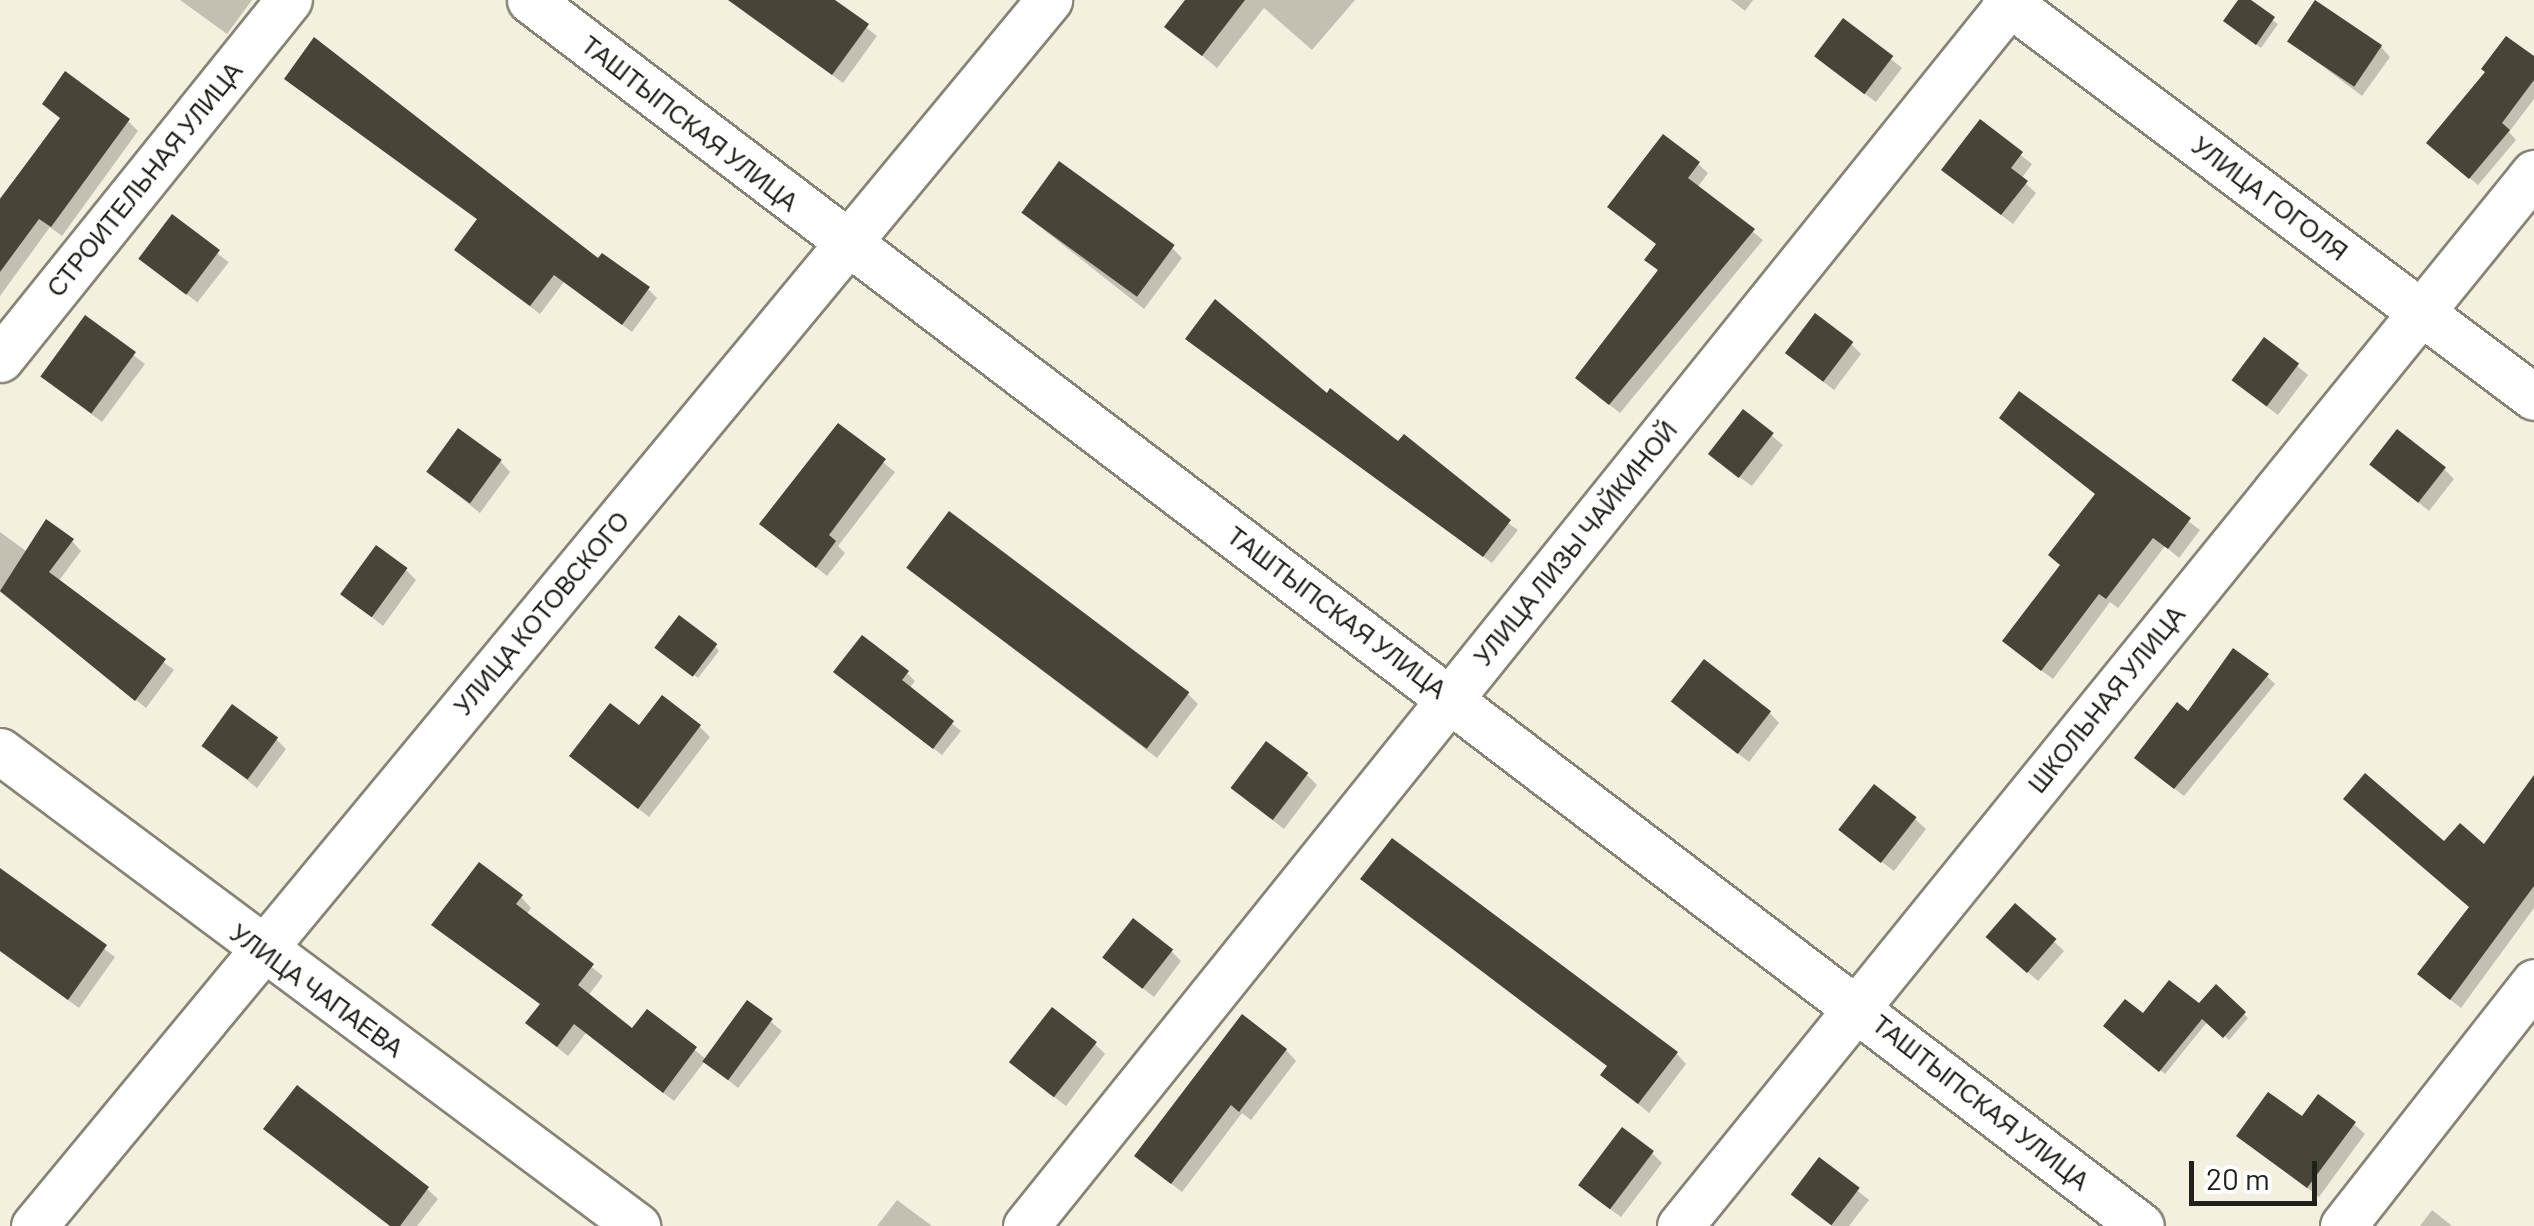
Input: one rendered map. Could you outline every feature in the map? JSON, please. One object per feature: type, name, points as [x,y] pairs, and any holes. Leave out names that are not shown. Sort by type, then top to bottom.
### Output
[{"type":"street","name":"СТРОИТЕЛЬНАЯ УЛИЦА","points":[[0,359],[288,0]]},
{"type":"street","name":"ТАШТЫПСКАЯ УЛИЦА","points":[[530,0],[846,244],[1858,1006],[2141,1226]]},
{"type":"street","name":"УЛИЦА КОТОВСКОГО","points":[[34,1226],[1049,0]]},
{"type":"street","name":"УЛИЦА ГОГОЛЯ","points":[[2009,1],[2534,397]]},
{"type":"street","name":"УЛИЦА ЛИЗЫ ЧАЙКИНОЙ","points":[[1026,1226],[2009,1]]},
{"type":"street","name":"ШКОЛЬНАЯ УЛИЦА","points":[[1680,1226],[2534,173]]},
{"type":"street","name":"УЛИЦА ЧАПАЕВА","points":[[0,751],[637,1226]]},
{"type":"street","points":[[2343,1226],[2534,982]]},
{"type":"building","points":[[728,0],[835,0],[869,24],[832,75]]},
{"type":"building","points":[[1185,0],[1245,0],[1202,56],[1164,27]]},
{"type":"building","points":[[2238,0],[2251,0],[2275,17],[2256,45],[2223,21]]},
{"type":"building","points":[[2315,0],[2382,45],[2354,87],[2287,41]]},
{"type":"building","points":[[1843,18],[1893,56],[1864,94],[1814,56]]},
{"type":"building","points":[[2506,36],[2534,56],[2534,80],[2502,123],[2510,130],[2469,179],[2426,143],[2485,72],[2481,69]]},
{"type":"building","points":[[314,37],[598,258],[602,253],[650,287],[622,325],[554,275],[530,306],[454,250],[477,219],[284,79]]},
{"type":"building","points":[[65,71],[130,119],[51,227],[39,219],[0,272],[0,199],[60,118],[42,104]]},
{"type":"building","points":[[1980,119],[2023,152],[2011,168],[2028,181],[2001,215],[1941,170]]},
{"type":"building","points":[[1663,134],[1700,162],[1688,178],[1755,229],[1609,405],[1575,378],[1658,270],[1644,260],[1656,244],[1607,207]]},
{"type":"building","points":[[1059,161],[1175,245],[1137,297],[1021,213]]},
{"type":"building","points":[[172,214],[220,250],[186,295],[138,259]]},
{"type":"building","points":[[1215,299],[1327,393],[1330,388],[1398,441],[1404,434],[1511,520],[1483,557],[1185,339]]},
{"type":"building","points":[[1815,313],[1853,342],[1823,382],[1785,353]]},
{"type":"building","points":[[85,315],[136,352],[91,414],[40,376]]},
{"type":"building","points":[[2264,337],[2299,363],[2267,407],[2232,380]]},
{"type":"building","points":[[2019,391],[2191,518],[2168,549],[2153,538],[2106,599],[2099,594],[2041,671],[2002,641],[2060,565],[2048,555],[2095,494],[1999,418]]},
{"type":"building","points":[[1743,409],[1774,433],[1739,478],[1708,454]]},
{"type":"building","points":[[838,423],[886,459],[829,535],[836,541],[816,568],[759,524]]},
{"type":"building","points":[[458,428],[502,460],[470,503],[426,472]]},
{"type":"building","points":[[2397,429],[2446,467],[2418,503],[2369,464]]},
{"type":"building","points":[[949,511],[1189,692],[1147,749],[906,568]]},
{"type":"building","points":[[46,519],[74,539],[49,572],[166,659],[135,701],[0,591]]},
{"type":"building","points":[[376,545],[408,568],[372,617],[340,594]]},
{"type":"building","points":[[679,615],[717,644],[693,677],[654,648]]},
{"type":"building","points":[[862,635],[909,671],[902,680],[954,721],[933,749],[833,672]]},
{"type":"building","points":[[2233,648],[2269,674],[2174,789],[2134,758],[2177,702],[2188,711]]},
{"type":"building","points":[[1704,659],[1771,711],[1738,754],[1671,702]]},
{"type":"building","points":[[662,695],[701,725],[638,809],[569,756],[610,703],[639,725]]},
{"type":"building","points":[[232,704],[278,738],[248,780],[201,746]]},
{"type":"building","points":[[1266,741],[1308,773],[1273,820],[1230,788]]},
{"type":"building","points":[[2365,773],[2444,841],[2460,823],[2484,844],[2534,775],[2534,886],[2450,1000],[2417,974],[2469,907],[2343,799]]},
{"type":"building","points":[[1874,784],[1917,817],[1881,863],[1838,830]]},
{"type":"building","points":[[1392,838],[1678,1052],[1638,1104],[1600,1075],[1607,1066],[1360,879]]},
{"type":"building","points":[[479,862],[523,895],[516,904],[594,964],[578,985],[632,1028],[647,1009],[697,1047],[663,1093],[574,1024],[557,1047],[525,1023],[540,1004],[431,925]]},
{"type":"building","points":[[0,868],[107,945],[68,1000],[0,951]]},
{"type":"building","points":[[2015,903],[2057,939],[2027,973],[1985,937]]},
{"type":"building","points":[[1133,918],[1173,949],[1142,989],[1102,957]]},
{"type":"building","points":[[2169,980],[2199,1003],[2216,984],[2246,1012],[2223,1038],[2202,1019],[2159,1072],[2103,1026],[2125,999],[2143,1013]]},
{"type":"building","points":[[747,1000],[773,1019],[728,1080],[702,1061]]},
{"type":"building","points":[[1052,1007],[1097,1042],[1054,1097],[1009,1062]]},
{"type":"building","points":[[1242,1014],[1287,1049],[1239,1112],[1231,1105],[1171,1184],[1134,1156]]},
{"type":"building","points":[[297,1085],[429,1187],[400,1226],[390,1226],[263,1129]]},
{"type":"building","points":[[2268,1092],[2302,1116],[2318,1094],[2356,1122],[2307,1188],[2236,1136]]},
{"type":"building","points":[[1622,1127],[1654,1151],[1610,1209],[1578,1185]]},
{"type":"building","points":[[1819,1157],[1860,1188],[1831,1225],[1791,1195]]}]
